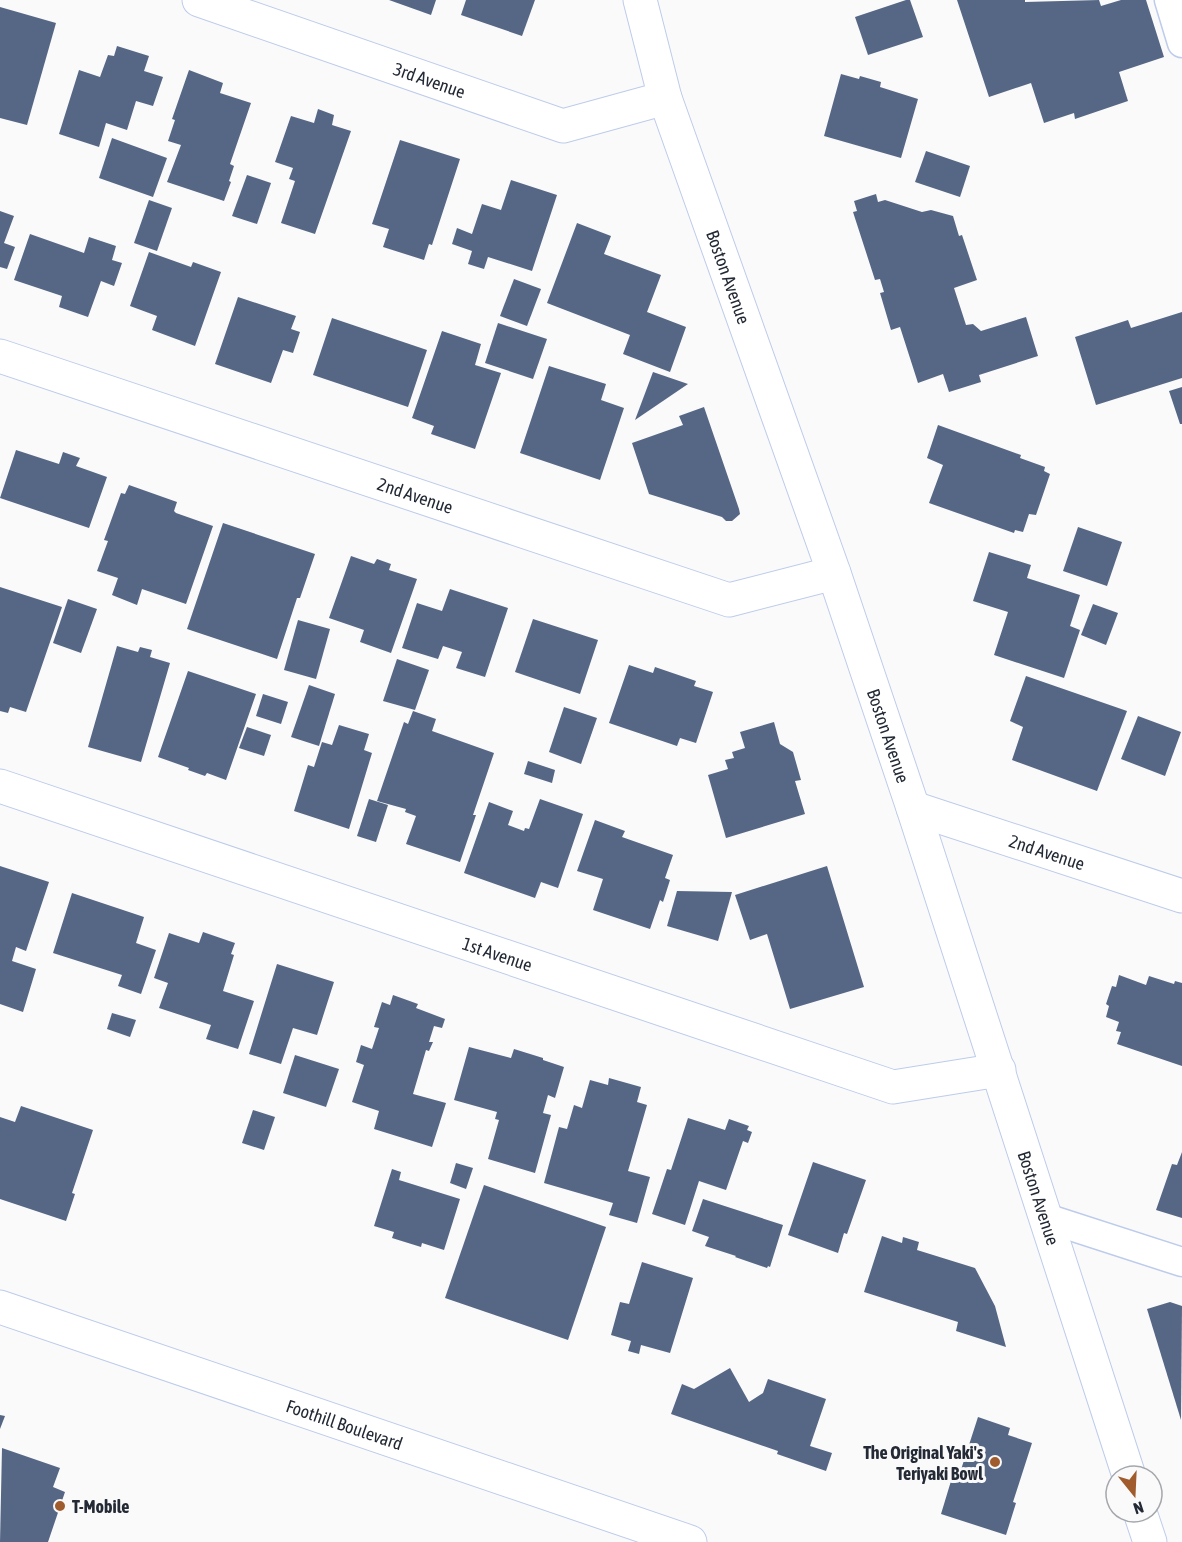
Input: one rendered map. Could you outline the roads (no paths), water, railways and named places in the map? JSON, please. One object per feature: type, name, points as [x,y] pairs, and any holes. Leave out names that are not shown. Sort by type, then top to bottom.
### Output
[{"type":"street","name":"3rd Avenue","points":[[199,0],[563,126],[665,98]]},
{"type":"street","name":"Boston Avenue","points":[[640,0],[665,98],[834,573],[999,1070],[1125,1464]]},
{"type":"street","name":"2nd Avenue","points":[[0,356],[729,600],[834,573]]},
{"type":"street","name":"1st Avenue","points":[[0,786],[893,1087],[999,1070]]},
{"type":"street","name":"2nd Avenue","points":[[913,808],[1182,896]]},
{"type":"street","name":"Foothill Boulevard","points":[[0,1307],[690,1542]]},
{"type":"street","points":[[1144,1524],[1150,1542]]},
{"type":"lane","points":[[1169,0],[1182,44]]},
{"type":"lane","points":[[1046,1218],[1182,1262]]},
{"type":"place","name":"The Original Yaki's Teriyaki Bowl","points":[[995,1462]]},
{"type":"place","name":"T-Mobile","points":[[60,1506]]}]
